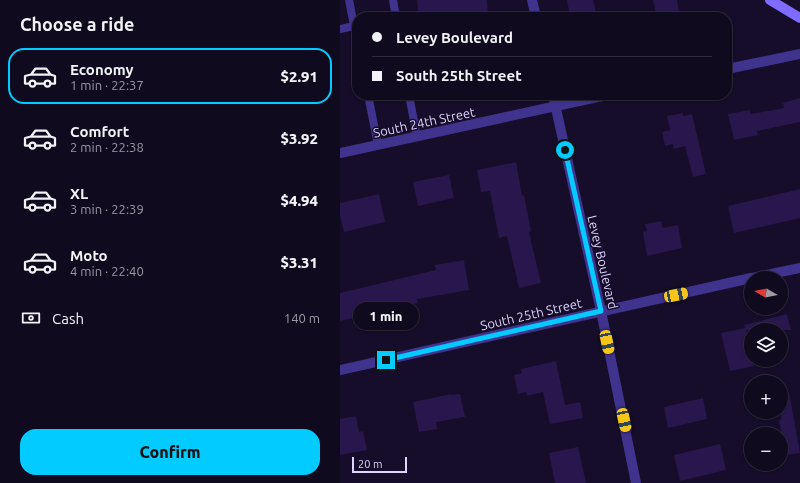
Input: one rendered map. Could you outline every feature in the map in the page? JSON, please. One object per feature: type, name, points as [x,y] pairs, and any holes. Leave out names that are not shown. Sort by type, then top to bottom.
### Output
[{"type":"main road","points":[[770,0],[800,18]]},
{"type":"street","points":[[532,0],[535,12]]},
{"type":"street","points":[[732,68],[800,54]]},
{"type":"street","name":"Levey Boulevard","points":[[553,100],[601,311],[636,483]]},
{"type":"street","name":"South 24th Street","points":[[340,153],[583,100]]},
{"type":"street","name":"South 25th Street","points":[[786,271],[800,268]]},
{"type":"street","name":"South 25th Street","points":[[340,370],[744,280]]},
{"type":"lane","points":[[349,0],[352,16]]},
{"type":"lane","points":[[392,0],[395,12]]},
{"type":"lane","points":[[340,29],[352,26]]},
{"type":"lane","points":[[369,100],[378,145]]},
{"type":"lane","points":[[410,100],[416,137]]},
{"type":"building","points":[[417,0],[487,0],[488,12],[418,12]]},
{"type":"building","points":[[567,0],[593,0],[596,12],[569,12]]},
{"type":"building","points":[[653,0],[677,0],[679,12],[656,12]]},
{"type":"building","points":[[800,98],[800,122],[757,131],[758,135],[734,140],[728,114],[750,110],[751,114],[784,108],[783,103]]},
{"type":"building","points":[[683,113],[683,116],[692,114],[706,174],[693,177],[685,146],[674,149],[673,144],[665,146],[662,132],[670,130],[667,116]]},
{"type":"building","points":[[516,162],[522,196],[524,195],[531,231],[529,232],[541,283],[519,288],[507,236],[499,238],[490,191],[481,192],[477,170]]},
{"type":"building","points":[[449,175],[454,198],[418,206],[413,182]]},
{"type":"building","points":[[800,189],[800,218],[734,233],[728,206]]},
{"type":"building","points":[[379,194],[385,222],[344,232],[340,216],[340,203]]},
{"type":"building","points":[[661,221],[663,228],[678,225],[682,248],[647,256],[643,232],[647,231],[645,224]]},
{"type":"building","points":[[464,260],[469,290],[417,299],[418,303],[340,321],[340,293],[436,270],[435,265]]},
{"type":"building","points":[[787,315],[791,330],[788,330],[788,323],[752,323]]},
{"type":"building","points":[[744,328],[744,367],[749,367],[730,371],[721,333]]},
{"type":"building","points":[[556,361],[565,405],[580,402],[583,418],[550,424],[543,392],[527,396],[526,392],[518,394],[514,375],[522,373],[521,369]]},
{"type":"building","points":[[788,392],[800,453],[788,455],[788,427],[780,427],[779,420],[788,419]]},
{"type":"building","points":[[451,394],[460,394],[465,417],[436,422],[437,429],[419,432],[413,402]]},
{"type":"building","points":[[703,398],[707,419],[668,428],[664,407]]},
{"type":"building","points":[[356,416],[359,432],[363,431],[367,450],[340,455],[340,419]]},
{"type":"building","points":[[720,444],[726,470],[680,481],[674,455]]},
{"type":"building","points":[[578,447],[586,483],[555,483],[549,453]]},
{"type":"route","points":[[386,360],[601,311],[565,150]]}]
